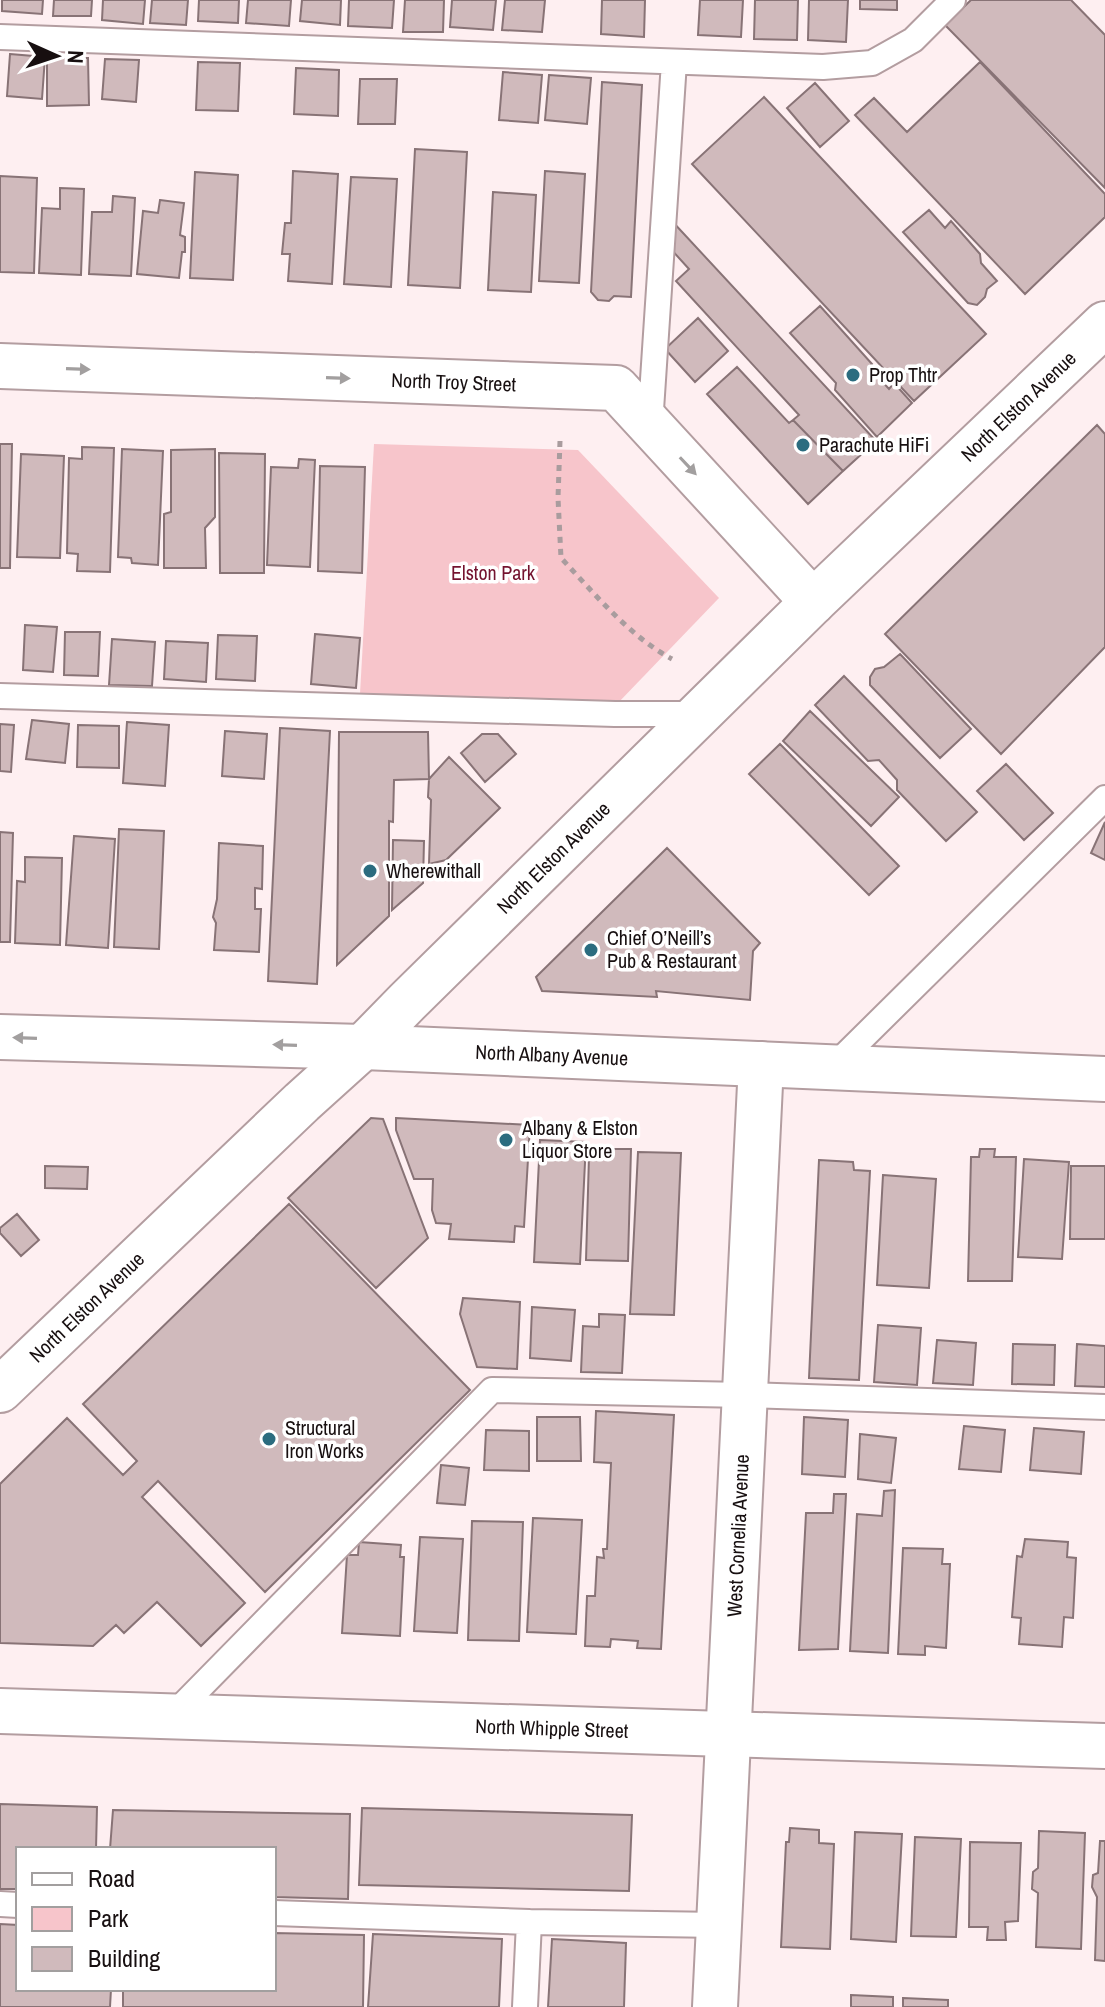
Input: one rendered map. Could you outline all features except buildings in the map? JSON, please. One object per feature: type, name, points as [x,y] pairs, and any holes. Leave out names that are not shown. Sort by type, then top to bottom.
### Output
[{"type":"street","name":"North Elston Avenue","points":[[0,1390],[363,1047],[813,602],[1105,324]]},
{"type":"street","name":"North Troy Street","points":[[0,366],[616,388],[813,602]]},
{"type":"street","name":"North Albany Avenue","points":[[0,1037],[363,1047],[1105,1079]]},
{"type":"street","name":"West Cornelia Avenue","points":[[715,2007],[761,1064]]},
{"type":"street","name":"North Whipple Street","points":[[0,1711],[1105,1746]]},
{"type":"lane","points":[[0,37],[823,67],[872,63],[913,40],[953,0]]},
{"type":"lane","points":[[650,425],[674,62]]},
{"type":"lane","points":[[0,696],[699,714]]},
{"type":"lane","points":[[833,1067],[1105,798]]},
{"type":"lane","points":[[171,1717],[492,1390],[1105,1407]]},
{"type":"lane","points":[[276,1913],[719,1925]]},
{"type":"lane","points":[[525,2007],[529,1922]]},
{"type":"path","points":[[560,441],[558,498],[561,558],[633,632],[672,659]]},
{"type":"green space","name":"Elston Park","points":[[374,444],[578,450],[719,598],[617,704],[360,694]]},
{"type":"place","name":"Prop Thtr","points":[[853,375]]},
{"type":"place","name":"Parachute HiFi","points":[[803,445]]},
{"type":"place","name":"Wherewithall","points":[[370,871]]},
{"type":"place","name":"Chief O’Neill’s Pub & Restaurant","points":[[591,950]]},
{"type":"place","name":"Albany & Elston Liquor Store","points":[[506,1140]]},
{"type":"place","name":"Structural Iron Works","points":[[269,1439]]}]
